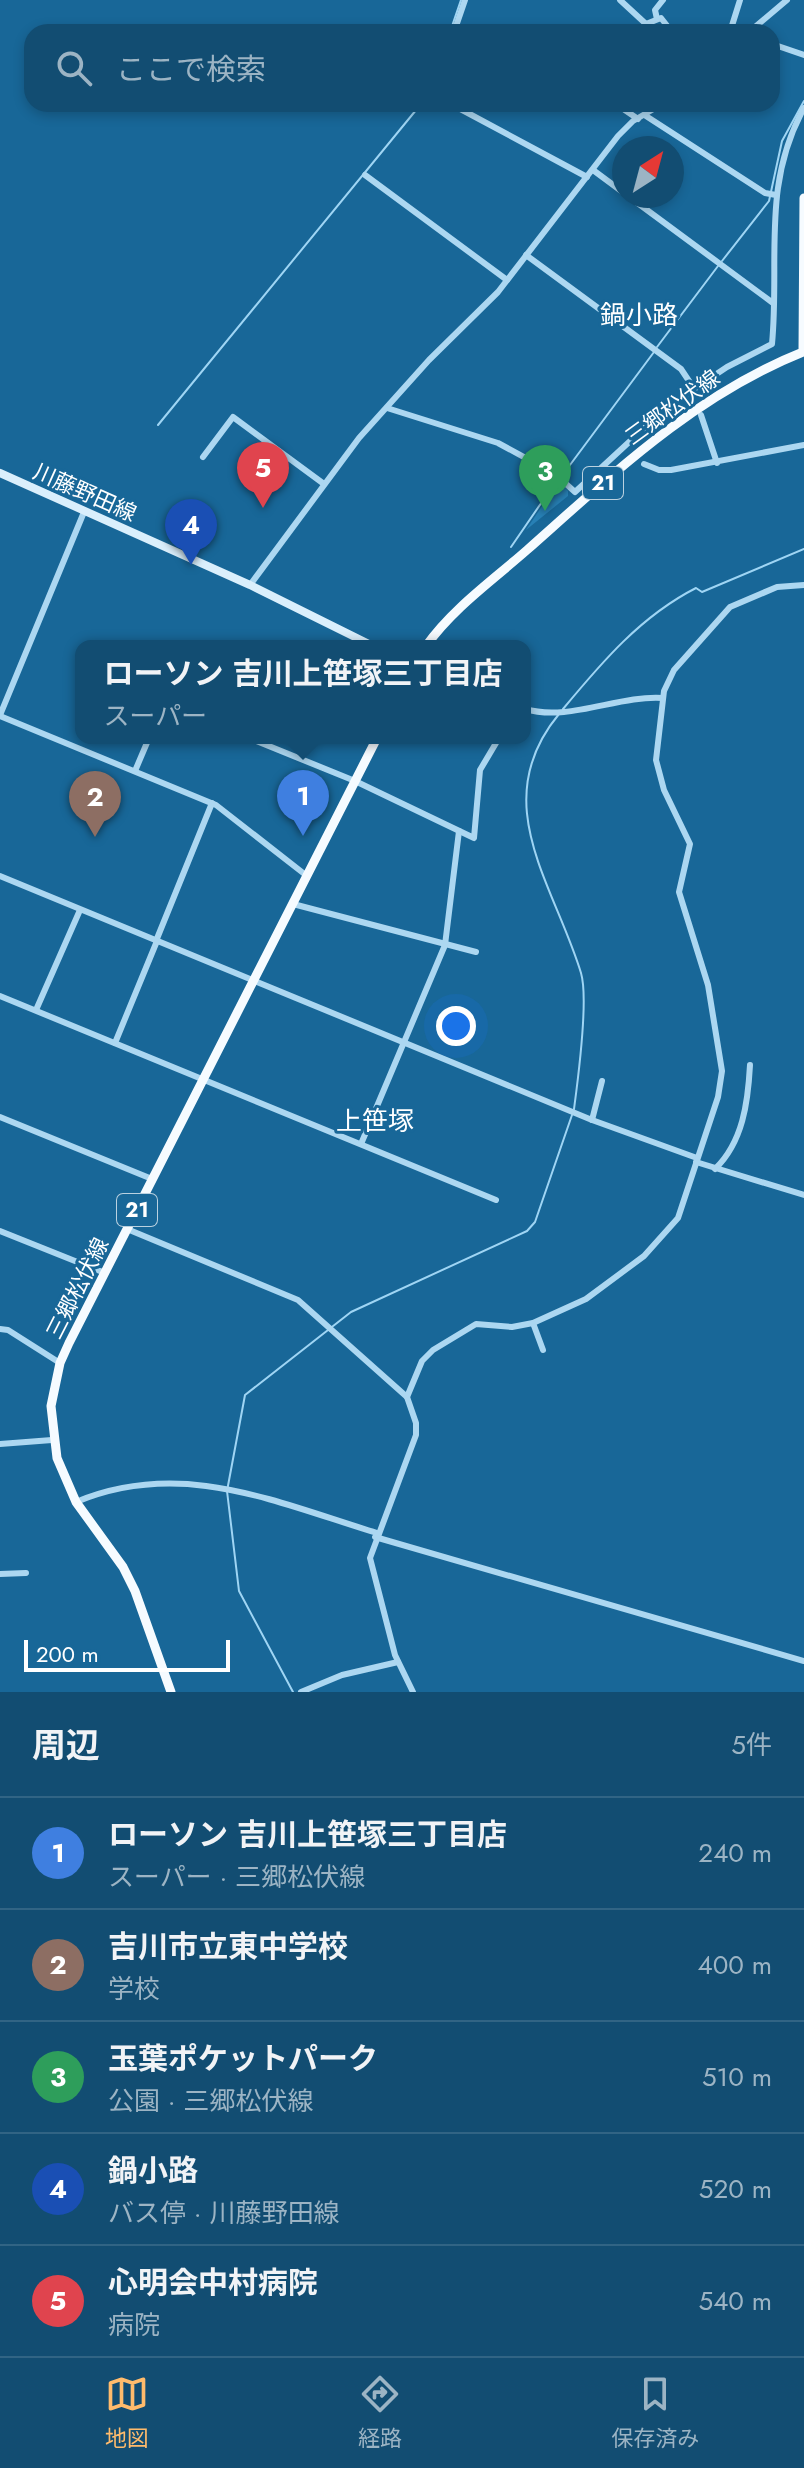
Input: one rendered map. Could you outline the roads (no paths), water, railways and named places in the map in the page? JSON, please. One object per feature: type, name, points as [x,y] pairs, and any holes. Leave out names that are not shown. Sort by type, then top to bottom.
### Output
[{"type":"main road","name":"三郷松伏線","points":[[431,640],[462,606],[677,420],[737,382],[804,351],[804,198]]},
{"type":"main road","name":"川藤野田線","points":[[0,473],[250,585],[361,640]]},
{"type":"main road","name":"三郷松伏線","points":[[171,1692],[130,1581],[76,1502],[64,1479],[52,1440],[51,1406],[60,1363],[374,744]]},
{"type":"street","points":[[457,24],[465,0]]},
{"type":"street","points":[[657,19],[655,10],[663,0]]},
{"type":"street","points":[[732,24],[740,0]]},
{"type":"street","points":[[758,24],[787,0]]},
{"type":"street","points":[[625,1],[646,24],[661,18],[666,24]]},
{"type":"street","points":[[780,47],[804,55]]},
{"type":"street","points":[[387,408],[498,443],[555,474],[575,492],[627,442],[692,388],[772,344],[776,195],[786,144],[804,108]]},
{"type":"street","points":[[466,112],[587,177]]},
{"type":"street","points":[[628,112],[638,119]]},
{"type":"street","points":[[250,585],[324,484],[387,408],[507,280],[618,136],[651,112]]},
{"type":"street","points":[[646,116],[765,193],[776,195]]},
{"type":"street","points":[[593,170],[612,184]]},
{"type":"street","points":[[365,175],[507,280]]},
{"type":"street","points":[[644,208],[773,303]]},
{"type":"street","points":[[526,255],[681,369],[694,398]]},
{"type":"street","points":[[701,415],[717,463]]},
{"type":"street","points":[[203,457],[233,417],[324,484]]},
{"type":"street","points":[[644,464],[659,470],[717,463],[804,445]]},
{"type":"street","points":[[84,512],[0,715],[212,803],[307,876]]},
{"type":"street","points":[[407,1397],[427,1356],[471,1325],[483,1322],[512,1327],[533,1323],[586,1299],[644,1256],[678,1218],[718,1097],[722,1059],[708,985],[679,892],[690,844],[664,790],[656,760],[663,698],[674,670],[730,607],[777,587],[804,585]]},
{"type":"street","points":[[531,710],[548,712],[632,698],[663,698]]},
{"type":"street","points":[[135,771],[146,744]]},
{"type":"street","points":[[264,744],[355,781],[474,838],[480,770],[495,744]]},
{"type":"street","points":[[115,1043],[212,803]]},
{"type":"street","points":[[361,1144],[445,945],[459,831]]},
{"type":"street","points":[[0,876],[715,1169],[804,1195]]},
{"type":"street","points":[[293,904],[476,952]]},
{"type":"street","points":[[36,1010],[80,910]]},
{"type":"street","points":[[0,996],[496,1200]]},
{"type":"street","points":[[715,1169],[725,1157],[747,1111],[750,1065]]},
{"type":"street","points":[[592,1120],[602,1081]]},
{"type":"street","points":[[0,1117],[152,1179]]},
{"type":"street","points":[[127,1229],[298,1300],[407,1397],[417,1430],[376,1535],[371,1564],[398,1662],[413,1692]]},
{"type":"street","points":[[0,1231],[105,1273]]},
{"type":"street","points":[[533,1323],[542,1347]]},
{"type":"street","points":[[0,1329],[8,1330],[60,1363]]},
{"type":"street","points":[[0,1444],[52,1440]]},
{"type":"street","points":[[76,1502],[112,1490],[187,1482],[231,1488],[396,1544],[804,1661]]},
{"type":"street","points":[[0,1574],[26,1573]]},
{"type":"street","points":[[301,1692],[342,1675],[398,1662]]},
{"type":"waterway","points":[[453,24],[461,0]]},
{"type":"waterway","points":[[722,261],[769,201],[782,141],[804,101]]},
{"type":"waterway","points":[[158,425],[414,112]]},
{"type":"waterway","points":[[657,347],[718,266]]},
{"type":"waterway","points":[[564,473],[654,352]]},
{"type":"waterway","points":[[511,547],[557,480]]},
{"type":"waterway","points":[[563,709],[624,641],[676,599],[696,588],[702,592],[804,549]]},
{"type":"waterway","points":[[559,714],[538,747],[528,779],[527,811],[532,843],[583,985],[582,1040],[574,1109]]},
{"type":"waterway","points":[[293,1692],[239,1591],[227,1491],[245,1395],[351,1312],[527,1231],[535,1222],[572,1115]]},
{"type":"place","name":"心明会中村病院","points":[[263,508]]},
{"type":"place","name":"玉葉ポケットパーク","points":[[545,511]]},
{"type":"place","name":"鍋小路","points":[[191,565]]},
{"type":"place","name":"ローソン 吉川上笹塚三丁目店","points":[[303,836]]},
{"type":"place","name":"吉川市立東中学校","points":[[95,837]]},
{"type":"district","name":"鍋小路","points":[[639,315]]},
{"type":"district","name":"上笹塚","points":[[375,1121]]}]
